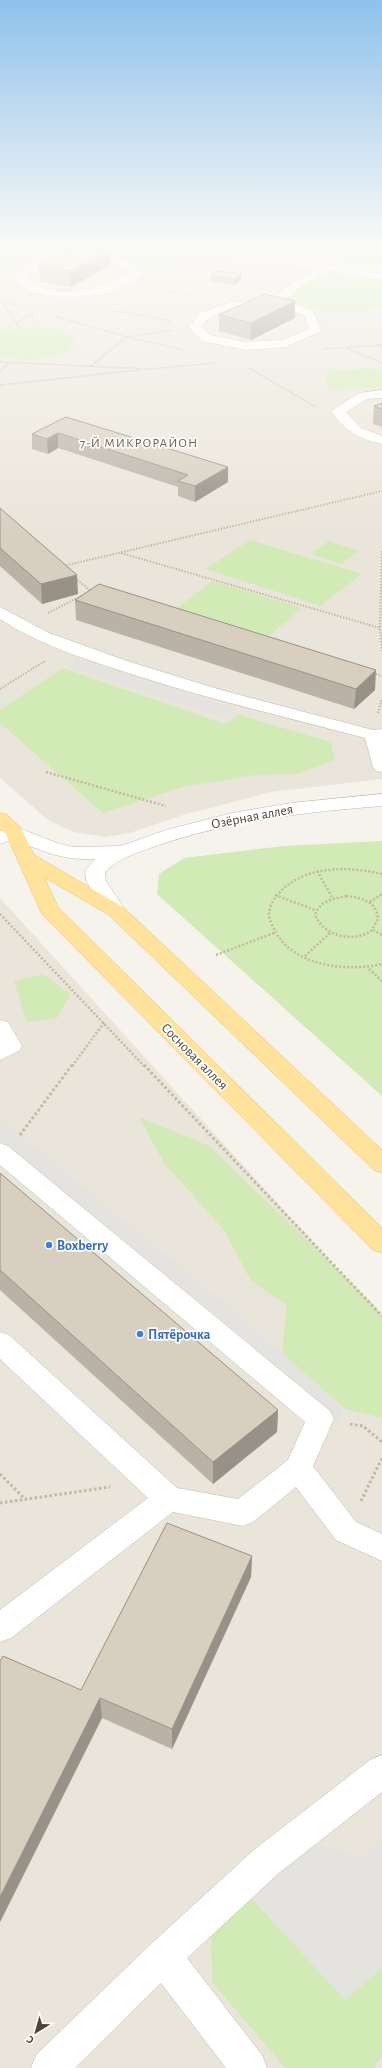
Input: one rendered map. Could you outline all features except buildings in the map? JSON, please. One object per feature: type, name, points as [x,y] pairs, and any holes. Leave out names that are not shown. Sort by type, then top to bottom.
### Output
[{"type":"main road","name":"Сосновая аллея","points":[[0,819],[7,835],[24,857],[49,910],[382,1243]]},
{"type":"main road","points":[[24,857],[116,911],[382,1164]]},
{"type":"street","points":[[229,343],[246,346],[286,343]]},
{"type":"street","points":[[382,394],[364,396],[338,411],[350,428],[368,437],[382,440]]},
{"type":"street","points":[[0,612],[20,627],[67,647],[165,680],[377,734],[382,767]]},
{"type":"street","name":"Озёрная аллея","points":[[126,850],[170,834],[255,814],[312,805],[382,800]]},
{"type":"street","points":[[7,835],[72,853],[89,854],[126,850]]},
{"type":"street","points":[[24,857],[43,849],[56,849]]},
{"type":"street","points":[[116,911],[96,881],[95,872],[101,863],[126,850]]},
{"type":"street","points":[[0,1027],[11,1046],[0,1052]]},
{"type":"street","points":[[0,1343],[159,1490],[243,1513],[298,1468],[320,1419],[2,1154]]},
{"type":"street","points":[[298,1468],[346,1531],[382,1548]]},
{"type":"street","points":[[0,1628],[159,1490]]},
{"type":"street","points":[[49,2068],[163,1956],[267,1861],[382,1771]]},
{"type":"street","points":[[163,1956],[249,2068]]},
{"type":"path","points":[[90,367],[120,343]]},
{"type":"path","points":[[152,343],[186,350]]},
{"type":"path","points":[[326,343],[343,347],[382,363]]},
{"type":"path","points":[[343,347],[382,345]]},
{"type":"path","points":[[0,362],[149,369]]},
{"type":"path","points":[[0,372],[10,362]]},
{"type":"path","points":[[0,385],[216,363]]},
{"type":"path","points":[[68,571],[62,566],[382,491]]},
{"type":"path","points":[[382,551],[380,628],[382,651]]},
{"type":"path","points":[[120,552],[380,628]]},
{"type":"path","points":[[74,576],[91,591],[98,593]]},
{"type":"path","points":[[20,627],[84,595]]},
{"type":"path","points":[[0,689],[67,647]]},
{"type":"path","points":[[367,671],[382,676]]},
{"type":"path","points":[[46,772],[166,806]]},
{"type":"path","points":[[382,874],[346,868],[317,871],[292,880],[275,895],[269,914],[274,933],[292,950],[318,963],[350,968],[370,969],[382,964]]},
{"type":"path","points":[[317,871],[332,897]]},
{"type":"path","points":[[370,902],[382,894]]},
{"type":"path","points":[[275,895],[315,910]]},
{"type":"path","points":[[332,897],[358,897],[370,902],[377,909],[381,917],[379,924],[373,930],[353,936],[330,933],[320,926],[315,918],[315,910],[322,902],[332,897]]},
{"type":"path","points":[[0,914],[382,1316]]},
{"type":"path","points":[[373,930],[382,935]]},
{"type":"path","points":[[216,955],[274,933]]},
{"type":"path","points":[[305,956],[330,933]]},
{"type":"path","points":[[370,969],[382,981]]},
{"type":"path","points":[[2,1154],[104,1023]]},
{"type":"path","points":[[320,1419],[363,1426],[382,1442]]},
{"type":"path","points":[[346,1531],[382,1458]]},
{"type":"path","points":[[0,1474],[26,1499]]},
{"type":"path","points":[[0,1503],[26,1499],[159,1490]]},
{"type":"shaded area","name":"7-Й МИКРОРАЙОН","points":[[0,343],[382,343],[382,779],[271,792],[183,815],[130,833],[105,837],[73,832],[48,820],[0,778]]},
{"type":"shaded area","points":[[80,658],[233,708],[223,717],[69,667]]},
{"type":"shaded area","points":[[0,898],[382,1318],[382,2068],[0,2068]]},
{"type":"shaded area","points":[[0,1118],[243,1318],[343,1407],[337,1423],[235,1331],[0,1140]]},
{"type":"shaded area","points":[[382,1840],[382,1968],[345,2000],[249,1896],[314,1843],[361,1858]]},
{"type":"green space","points":[[0,343],[74,343],[75,345],[65,353],[42,359],[14,358],[6,357],[0,354]]},
{"type":"green space","points":[[368,368],[382,372],[382,387],[327,389],[326,372]]},
{"type":"green space","points":[[250,540],[362,574],[320,606],[206,569]]},
{"type":"green space","points":[[329,541],[359,551],[341,564],[311,554]]},
{"type":"green space","points":[[212,581],[302,608],[269,636],[177,608]]},
{"type":"green space","points":[[63,668],[225,724],[239,715],[331,742],[335,760],[297,774],[255,775],[182,787],[103,813],[0,723],[0,710]]},
{"type":"green space","points":[[382,841],[382,1096],[157,894],[159,874],[184,858],[284,846]]},
{"type":"green space","points":[[43,974],[70,994],[57,1018],[27,1022],[14,981]]},
{"type":"green space","points":[[139,1117],[209,1146],[372,1303],[382,1315],[382,1418],[342,1408],[282,1356],[287,1305],[251,1281],[224,1230],[164,1163]]},
{"type":"green space","points":[[249,1896],[345,1999],[382,1968],[382,2057],[373,2068],[285,2068],[212,1982],[211,1930]]},
{"type":"place","name":"Boxberry","points":[[49,1245]]},
{"type":"place","name":"Пятёрочка","points":[[140,1334]]},
{"type":"district","name":"7-Й МИКРОРАЙОН","points":[[139,442]]}]
